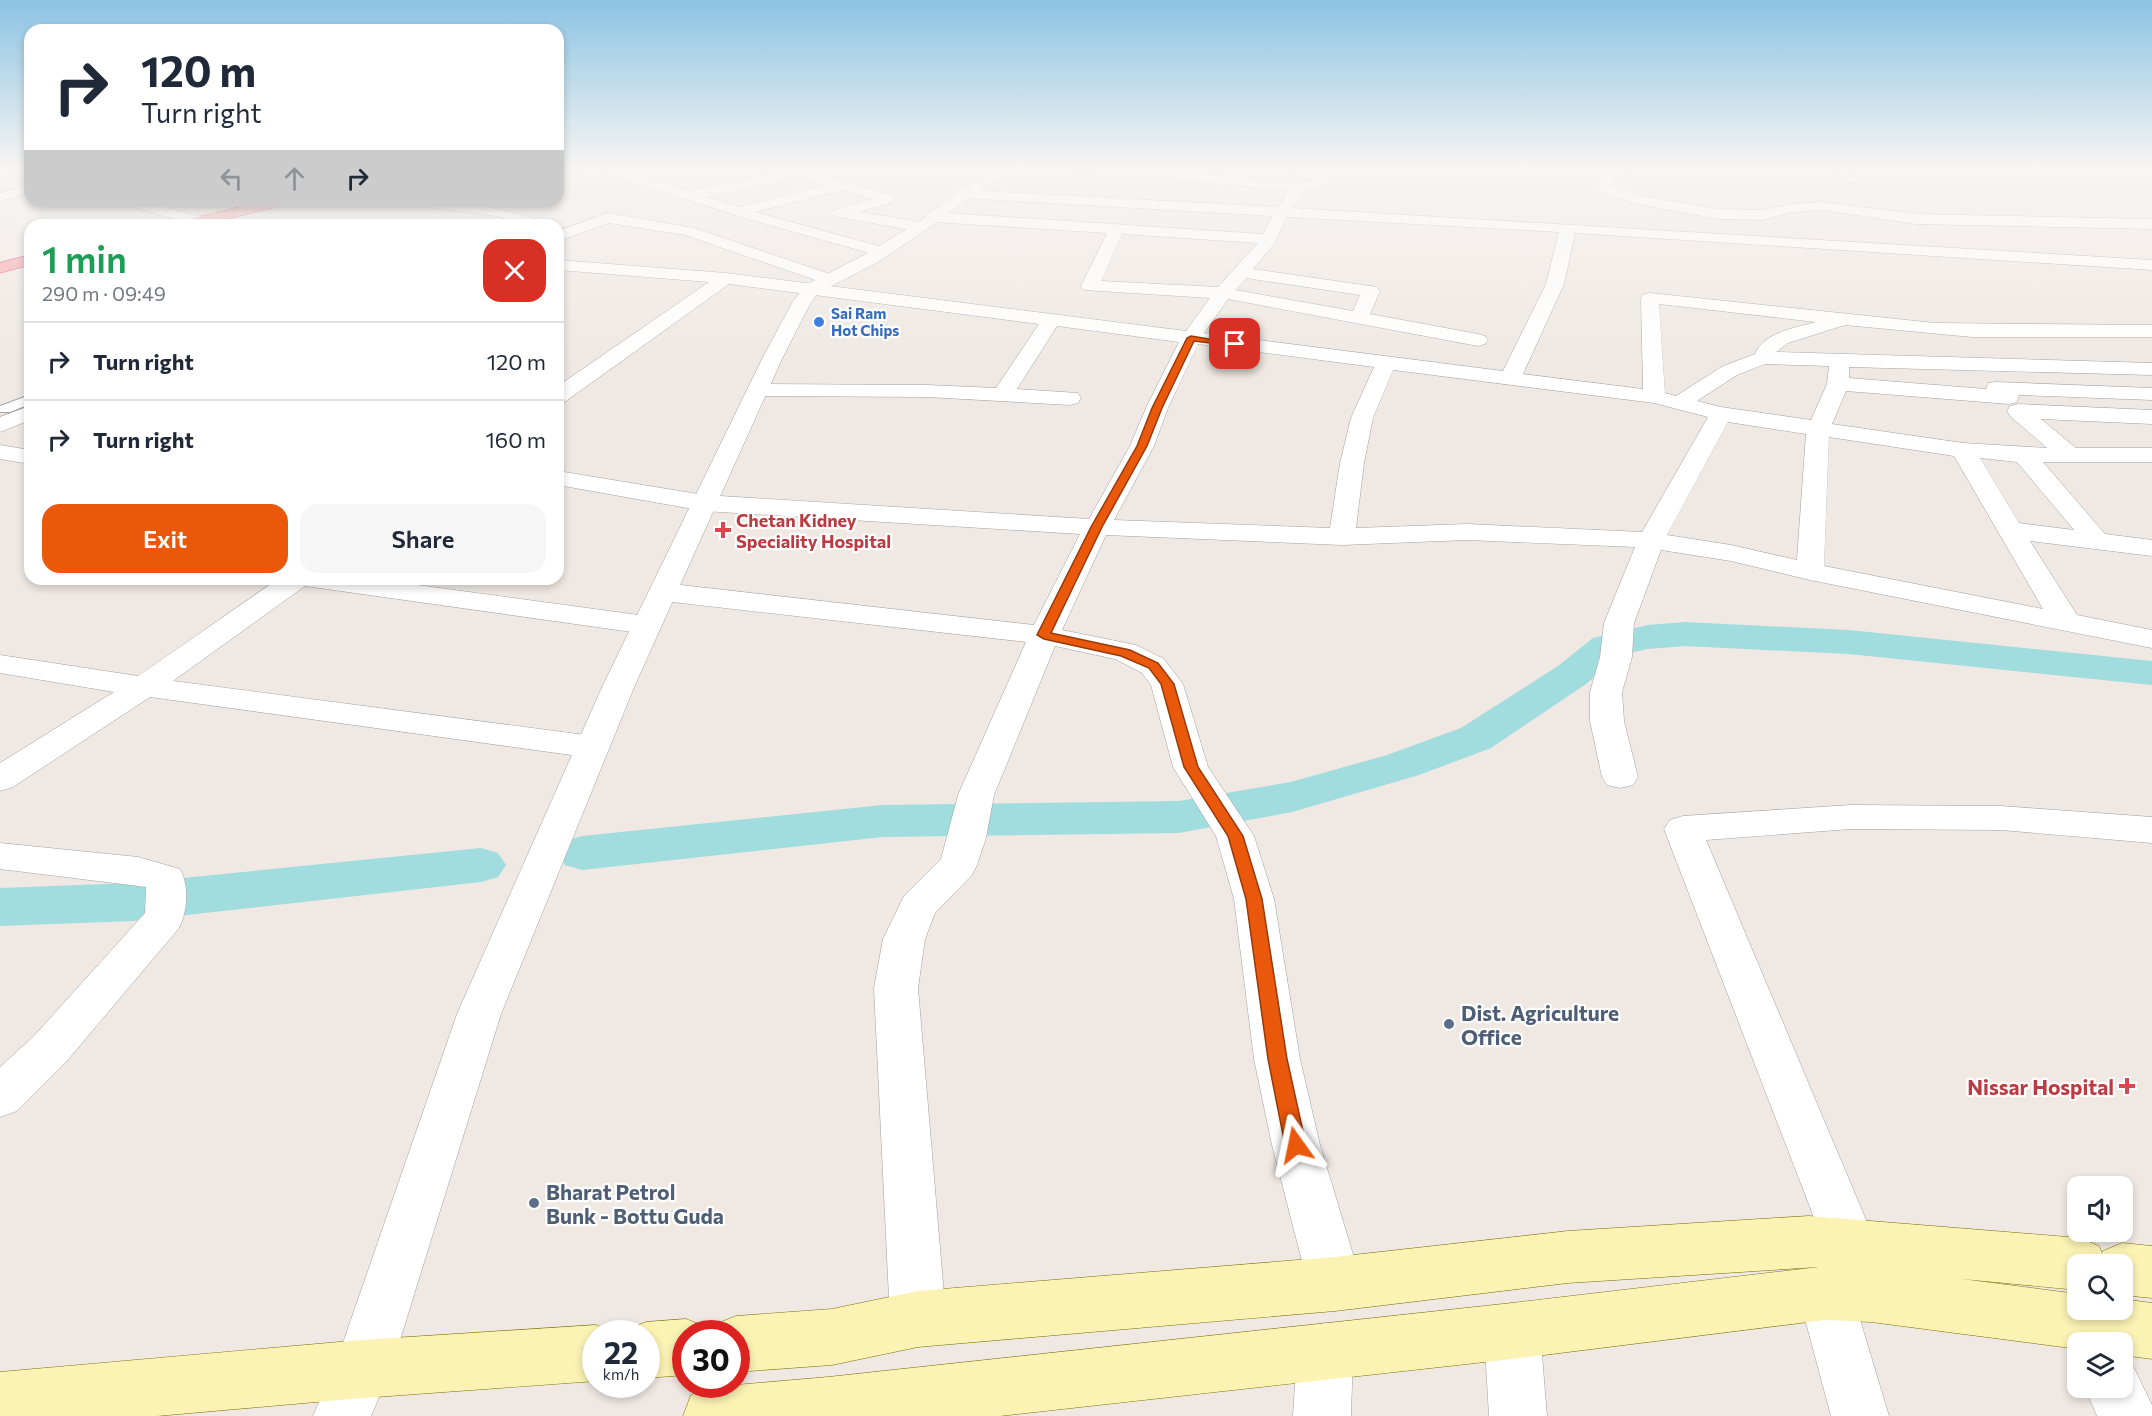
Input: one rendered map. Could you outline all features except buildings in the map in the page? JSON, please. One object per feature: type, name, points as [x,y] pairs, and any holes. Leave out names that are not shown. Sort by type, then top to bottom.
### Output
[{"type":"highway","points":[[0,270],[24,264]]},
{"type":"main road","points":[[750,1343],[832,1337],[918,1319],[1335,1284],[1568,1257],[1809,1241],[2067,1263]]},
{"type":"main road","points":[[2133,1270],[2152,1272]]},
{"type":"main road","points":[[712,1416],[826,1411],[1825,1293],[1871,1295],[2083,1332]]},
{"type":"main road","points":[[2120,1332],[2152,1331]]},
{"type":"main road","points":[[0,1401],[352,1393],[582,1355]]},
{"type":"street","points":[[605,268],[639,246],[665,242],[684,233]]},
{"type":"street","points":[[695,233],[724,242],[820,285]]},
{"type":"street","points":[[814,233],[880,251]]},
{"type":"street","points":[[352,1393],[479,1014],[646,625],[758,390],[801,303],[820,285],[909,233]]},
{"type":"street","points":[[1115,233],[1090,286],[1223,293],[1478,340]]},
{"type":"street","points":[[1179,233],[1269,239]]},
{"type":"street","points":[[918,1319],[896,988],[904,939],[918,906],[958,865],[972,817],[1044,635],[1097,527],[1142,446],[1157,408],[1191,338],[1223,293],[1272,233]]},
{"type":"street","points":[[1510,379],[1555,285],[1567,233]]},
{"type":"street","points":[[1649,233],[2143,264],[2152,273]]},
{"type":"street","points":[[670,274],[724,242]]},
{"type":"street","points":[[564,260],[580,252]]},
{"type":"street","points":[[564,264],[820,285],[1052,320],[1654,397],[1721,414],[1963,450],[2024,455],[2152,455]]},
{"type":"street","points":[[1241,272],[1371,291],[1359,318]]},
{"type":"street","points":[[564,392],[726,278]]},
{"type":"street","points":[[1654,397],[1650,298],[1960,330],[2152,331]]},
{"type":"street","points":[[1764,358],[1768,347],[1781,339],[1844,319]]},
{"type":"street","points":[[1003,394],[1052,320]]},
{"type":"street","points":[[1680,403],[1724,372],[1744,363],[1764,358],[1838,372],[2009,397],[1996,388],[2152,394]]},
{"type":"street","points":[[1342,537],[1352,463],[1362,418],[1386,363]]},
{"type":"street","points":[[1838,372],[2152,369]]},
{"type":"street","points":[[1810,572],[1818,429],[1838,372]]},
{"type":"street","points":[[758,390],[1003,394],[1070,398]]},
{"type":"street","points":[[2,414],[24,409]]},
{"type":"street","points":[[2071,456],[2019,411],[2152,417]]},
{"type":"street","points":[[1620,777],[1606,721],[1606,692],[1616,657],[1619,623],[1651,540],[1721,414]]},
{"type":"street","points":[[1963,450],[2066,622]]},
{"type":"street","points":[[1,453],[24,456]]},
{"type":"street","points":[[2024,455],[2097,541]]},
{"type":"street","points":[[564,479],[704,503],[1097,527],[1342,537],[1467,532],[1651,540],[2152,639]]},
{"type":"street","points":[[2010,530],[2152,548]]},
{"type":"street","points":[[0,779],[144,687],[288,585]]},
{"type":"street","points":[[354,585],[646,625]]},
{"type":"street","points":[[663,592],[1044,635],[1125,652],[1153,666],[1167,684],[1191,767],[1235,836],[1254,899],[1277,1059],[1293,1134],[1335,1284]]},
{"type":"street","points":[[0,664],[144,687],[592,747]]},
{"type":"street","points":[[1851,1246],[1683,829],[1863,817],[2001,818],[2152,830]]},
{"type":"street","points":[[0,856],[138,871],[166,898],[50,1049],[0,1097]]},
{"type":"street","points":[[1825,1293],[1860,1416]]},
{"type":"street","points":[[1512,1331],[1518,1416]]},
{"type":"street","points":[[1322,1416],[1325,1351]]},
{"type":"street","points":[[2119,1398],[2127,1416]]},
{"type":"waterway","points":[[582,853],[883,821],[1179,817],[1292,797],[1403,765],[1476,738],[1572,675],[1607,646],[1648,637],[1685,634],[1849,642],[2152,673]]},
{"type":"waterway","points":[[0,907],[133,902],[481,865]]},
{"type":"place","name":"Sai Ram Hot Chips","points":[[819,322]]},
{"type":"place","name":"Chetan Kidney Speciality Hospital","points":[[723,530]]},
{"type":"place","name":"Dist. Agriculture Office","points":[[1449,1024]]},
{"type":"place","name":"Nissar Hospital","points":[[2127,1086]]},
{"type":"place","name":"Bharat Petrol Bunk - Bottu Guda","points":[[534,1203]]},
{"type":"route","points":[[1235,344],[1191,338],[1157,408],[1142,446],[1097,527],[1044,635],[1125,652],[1153,666],[1167,684],[1191,767],[1235,836],[1254,899],[1277,1059],[1296,1145]]}]
